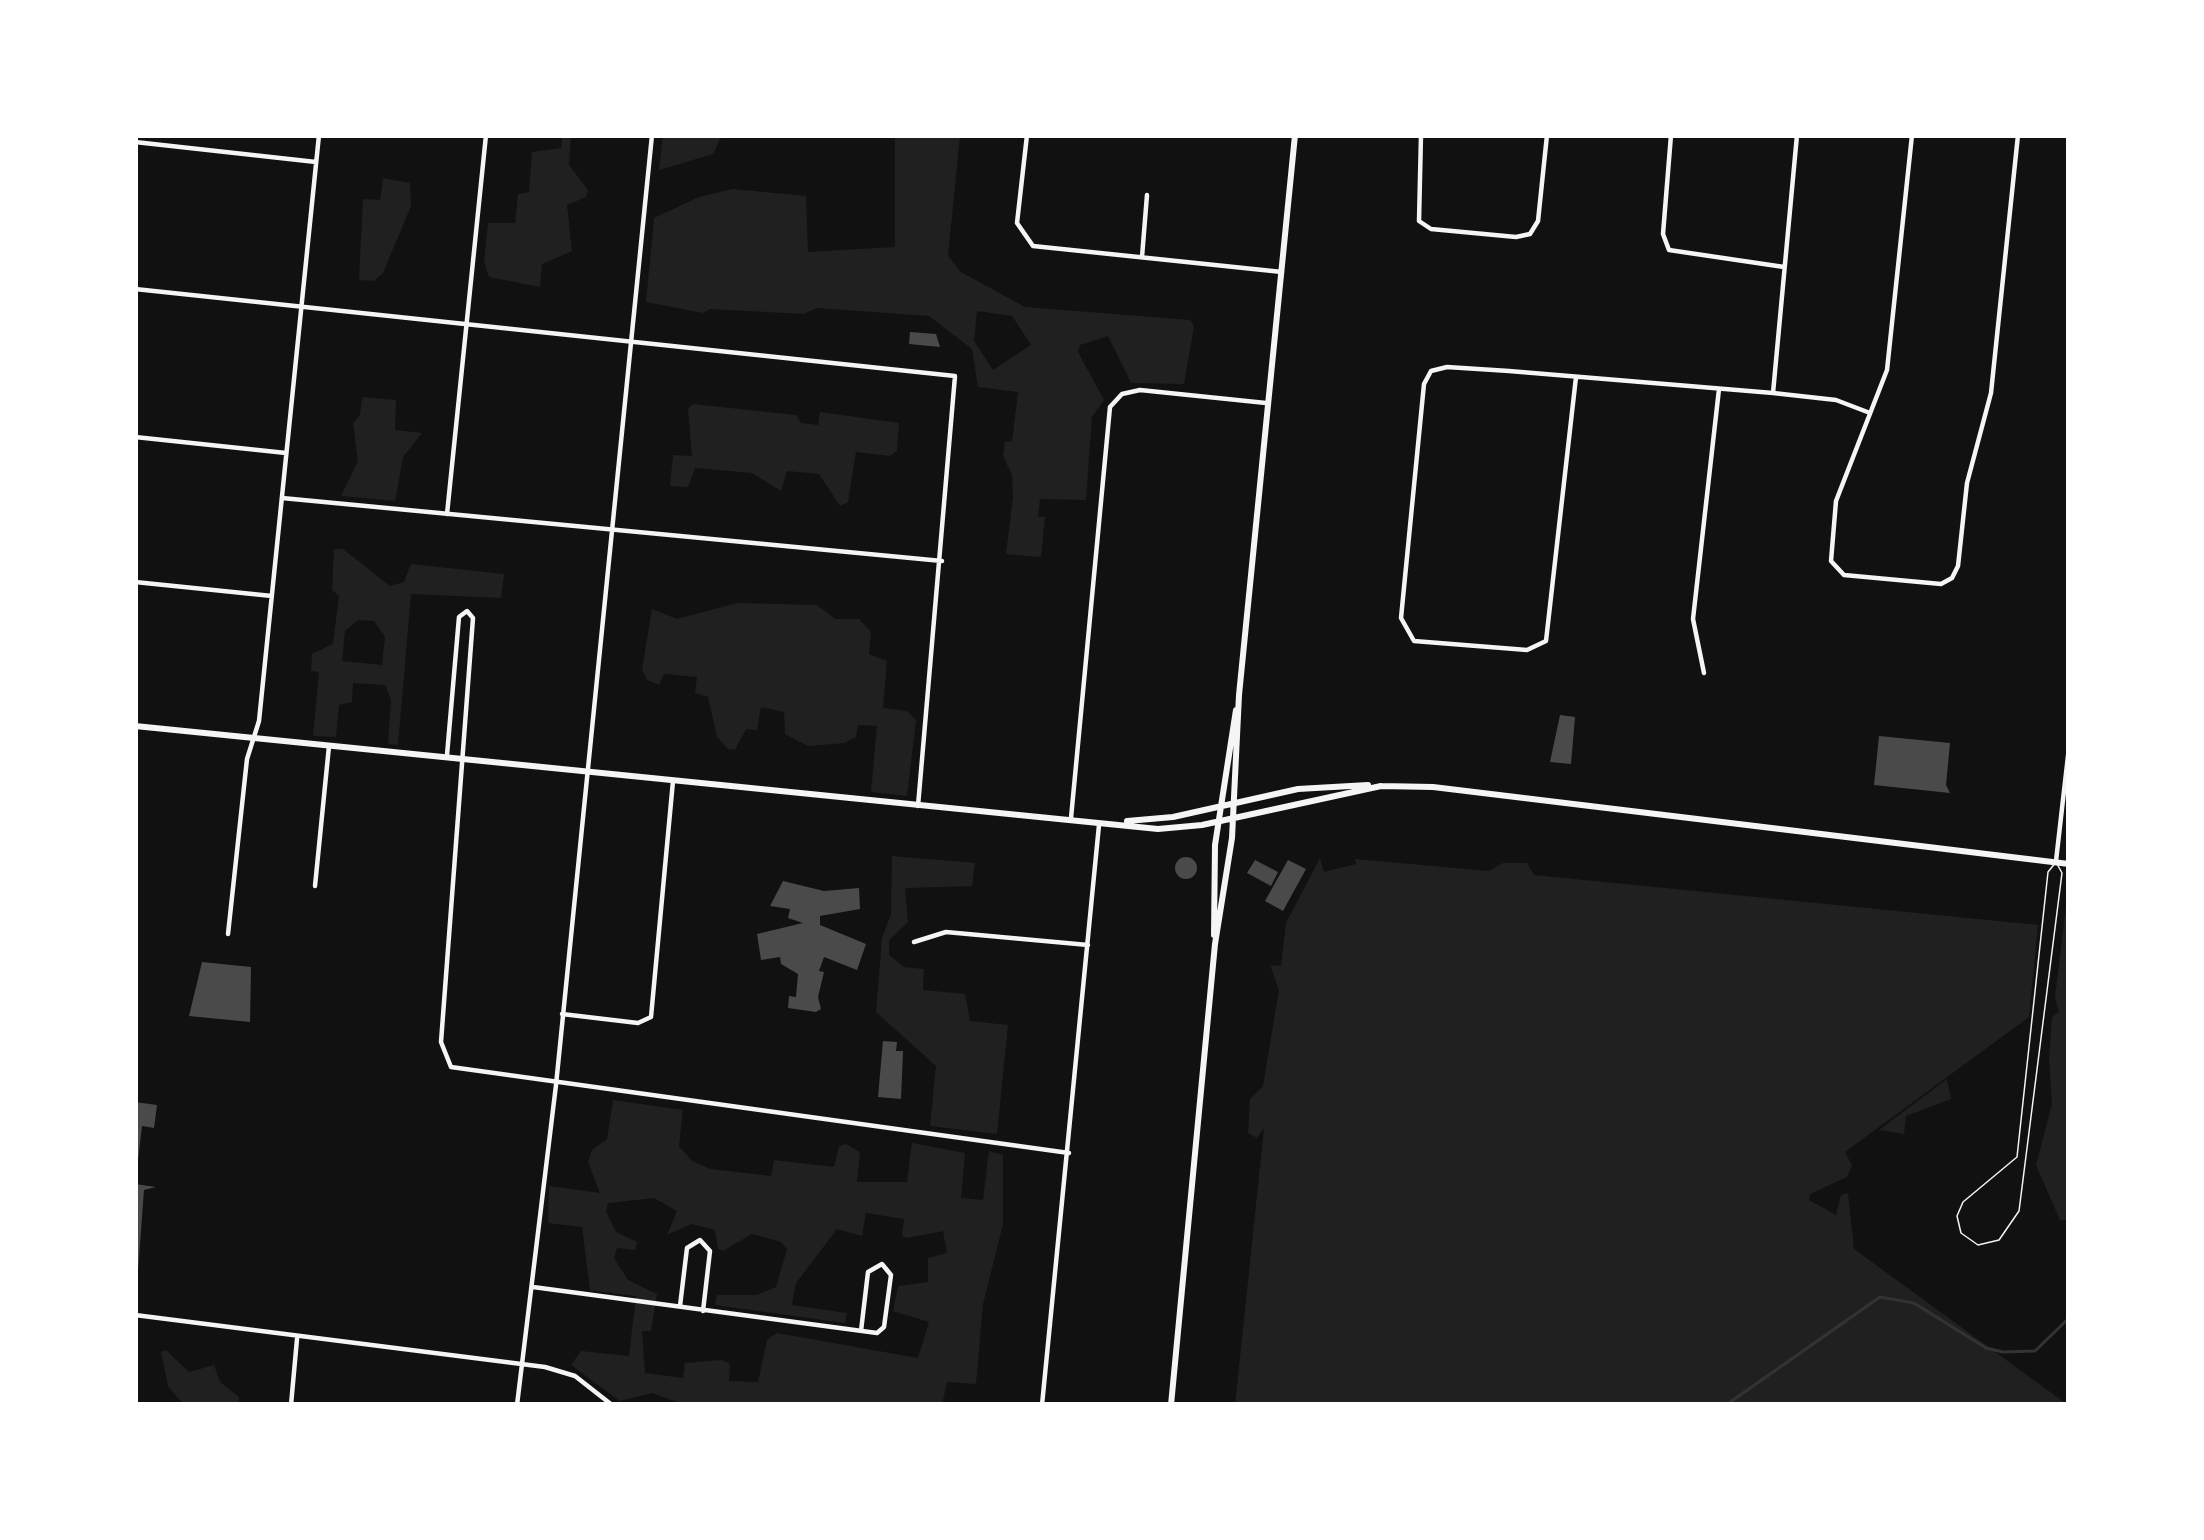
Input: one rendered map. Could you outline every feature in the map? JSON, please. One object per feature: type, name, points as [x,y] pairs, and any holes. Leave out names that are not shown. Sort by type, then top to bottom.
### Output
[{"type":"street","points":[[148,135],[148,144]]},
{"type":"street","points":[[228,934],[272,596],[319,135]]},
{"type":"street","points":[[447,514],[485,135]]},
{"type":"street","points":[[517,1405],[556,1085],[652,135]]},
{"type":"street","points":[[1027,135],[1017,215],[1021,236],[1042,248],[1282,272]]},
{"type":"street","points":[[1171,1405],[1215,944],[1233,818],[1239,694],[1295,135]]},
{"type":"street","points":[[1421,135],[1415,208],[1419,221],[1431,229],[1530,234],[1538,221],[1547,135]]},
{"type":"street","points":[[1671,135],[1663,234],[1669,250],[1784,267]]},
{"type":"street","points":[[1773,393],[1797,135]]},
{"type":"street","points":[[1912,135],[1888,360],[1837,500],[1833,566],[1854,576],[1941,584],[1955,573],[1967,482],[1991,394],[2018,135]]},
{"type":"street","points":[[135,142],[316,162]]},
{"type":"street","points":[[1142,257],[1148,195]]},
{"type":"street","points":[[135,289],[955,376],[918,806]]},
{"type":"street","points":[[1576,377],[1550,632],[1539,647],[1527,650],[1414,641],[1403,628],[1424,384],[1431,371],[1447,367],[1719,388],[1773,393],[1836,400],[1870,413]]},
{"type":"street","points":[[1704,673],[1694,619],[1719,388]]},
{"type":"street","points":[[1071,818],[1110,407],[1121,394],[1140,390],[1270,403]]},
{"type":"street","points":[[135,437],[286,453]]},
{"type":"street","points":[[282,498],[942,561]]},
{"type":"street","points":[[135,583],[272,596]]},
{"type":"street","points":[[447,758],[459,616],[467,611],[473,618],[441,1042],[451,1067],[1069,1153]]},
{"type":"street","points":[[1215,944],[1211,899],[1218,821],[1239,694]]},
{"type":"street","points":[[135,726],[1171,829],[1381,786]]},
{"type":"street","points":[[315,886],[329,746]]},
{"type":"street","points":[[2056,862],[2069,747]]},
{"type":"street","points":[[562,1015],[638,1023],[651,1017],[673,781]]},
{"type":"street","points":[[1118,821],[1322,786],[1433,787],[2069,864]]},
{"type":"street","points":[[1042,1405],[1099,820]]},
{"type":"street","points":[[914,942],[946,932],[1088,945]]},
{"type":"street","points":[[680,1307],[687,1248],[697,1240],[710,1251],[704,1311]]},
{"type":"street","points":[[533,1287],[704,1311],[861,1331],[877,1333],[884,1327],[891,1275],[881,1264],[868,1272],[861,1331]]},
{"type":"street","points":[[135,1315],[565,1372],[612,1405]]},
{"type":"street","points":[[291,1405],[297,1339]]},
{"type":"lane","points":[[2056,862],[2062,873],[2019,1211],[1999,1240],[1978,1245],[1961,1233],[1957,1216],[1963,1202],[2017,1157],[2048,872],[2056,862]]},
{"type":"shaded area","points":[[563,135],[571,135],[569,165],[588,190],[586,197],[567,205],[572,251],[542,264],[540,287],[489,277],[484,261],[488,223],[515,223],[518,194],[529,192],[532,152],[561,148]]},
{"type":"shaded area","points":[[663,135],[722,135],[713,154],[659,170]]},
{"type":"shaded area","points":[[895,135],[960,135],[948,256],[961,272],[1025,307],[1190,320],[1194,326],[1184,384],[1131,383],[1108,336],[1080,345],[1078,352],[1104,400],[1092,417],[1086,500],[1040,499],[1038,517],[1045,517],[1041,557],[1006,554],[1013,496],[1012,475],[1003,456],[1005,442],[1012,441],[1018,392],[978,387],[972,349],[929,316],[817,308],[804,314],[710,309],[703,313],[646,302],[654,218],[699,197],[733,189],[806,196],[808,252],[895,247]],"holes":[[[977,311],[1012,316],[1031,345],[993,370],[974,341]]]},
{"type":"shaded area","points":[[383,178],[410,183],[411,206],[383,273],[374,281],[359,280],[363,199],[380,200]]},
{"type":"shaded area","points":[[362,397],[396,400],[395,430],[422,433],[403,457],[395,501],[341,496],[358,461],[353,423],[360,415]]},
{"type":"shaded area","points":[[693,404],[796,415],[801,423],[818,425],[820,412],[899,423],[897,451],[890,456],[856,452],[848,502],[840,506],[819,474],[787,471],[781,491],[752,473],[695,468],[688,487],[670,486],[673,455],[692,456],[688,409]]},
{"type":"shaded area","points":[[334,549],[343,549],[390,586],[404,582],[411,564],[504,574],[501,598],[411,594],[398,745],[388,744],[391,700],[385,685],[353,683],[352,702],[339,705],[336,737],[313,736],[319,672],[311,671],[312,654],[333,644],[339,596],[332,590]],"holes":[[[358,620],[374,621],[385,637],[382,665],[342,661],[345,631]]]},
{"type":"shaded area","points":[[737,603],[817,605],[835,619],[859,619],[871,632],[869,654],[887,661],[883,708],[907,711],[916,720],[907,796],[871,792],[877,726],[858,725],[856,737],[844,743],[808,746],[785,734],[784,712],[761,707],[757,730],[746,729],[735,750],[728,749],[717,737],[708,697],[695,693],[697,677],[664,674],[659,685],[647,680],[642,670],[652,609],[677,619]]},
{"type":"shaded area","points":[[892,856],[975,863],[972,886],[905,888],[908,922],[889,940],[889,955],[904,967],[924,969],[923,990],[965,994],[970,1021],[1008,1025],[997,1134],[930,1126],[936,1066],[876,1012],[882,938],[891,914]]},
{"type":"shaded area","points":[[1320,858],[1324,872],[1356,864],[1355,859],[1489,871],[1503,863],[1527,863],[1534,875],[2038,925],[2029,1017],[1845,1152],[1852,1165],[1847,1177],[1810,1194],[1809,1200],[1836,1215],[1841,1195],[1848,1193],[1854,1249],[2068,1405],[1235,1405],[1264,1128],[1257,1138],[1248,1133],[1250,1099],[1263,1086],[1279,990],[1270,965],[1281,966],[1286,923]]},
{"type":"shaded area","points":[[2069,880],[2069,1220],[2060,1220],[2036,1165],[2052,1104],[2052,1017],[2059,1012],[2055,998]]},
{"type":"shaded area","points":[[1947,1079],[1951,1099],[1906,1116],[1904,1134],[1879,1130]]},
{"type":"shaded area","points":[[613,1100],[683,1110],[679,1146],[692,1161],[711,1169],[771,1176],[774,1160],[834,1167],[839,1146],[846,1144],[860,1152],[857,1182],[907,1182],[912,1143],[965,1153],[961,1198],[983,1200],[989,1151],[1003,1155],[1003,1224],[983,1304],[976,1384],[947,1382],[942,1405],[686,1405],[652,1393],[620,1401],[571,1365],[581,1351],[629,1356],[636,1296],[590,1290],[582,1227],[548,1223],[549,1186],[600,1193],[588,1162],[592,1150],[607,1139]],"holes":[[[654,1198],[677,1211],[667,1235],[691,1224],[715,1230],[718,1249],[723,1251],[752,1234],[781,1242],[787,1249],[776,1287],[756,1295],[717,1295],[715,1305],[845,1323],[847,1313],[792,1305],[796,1283],[837,1229],[862,1236],[866,1213],[904,1219],[902,1236],[907,1238],[943,1231],[947,1253],[928,1258],[928,1282],[898,1286],[893,1311],[929,1322],[918,1358],[777,1333],[767,1340],[758,1382],[729,1381],[730,1364],[722,1360],[685,1363],[683,1378],[645,1373],[642,1331],[651,1331],[657,1294],[628,1280],[614,1258],[617,1248],[635,1250],[637,1242],[616,1232],[606,1211],[608,1203]]]},
{"type":"shaded area","points":[[166,1350],[189,1372],[214,1365],[220,1382],[239,1397],[239,1405],[184,1405],[168,1386],[161,1352]]},
{"type":"building","points":[[910,332],[936,334],[940,347],[909,344]]},
{"type":"building","points":[[1560,715],[1575,717],[1571,764],[1550,762]]},
{"type":"building","points":[[1879,736],[1950,743],[1946,785],[1950,793],[1874,785]]},
{"type":"building","points":[[1186,857],[1197,868],[1186,879],[1175,868]]},
{"type":"building","points":[[1255,860],[1278,872],[1271,886],[1247,873]]},
{"type":"building","points":[[1288,860],[1306,869],[1283,911],[1265,901]]},
{"type":"building","points":[[783,881],[824,891],[859,888],[860,909],[820,916],[820,925],[866,944],[857,970],[824,957],[819,971],[824,972],[818,997],[821,1009],[816,1012],[788,1008],[789,996],[796,997],[798,974],[781,964],[780,957],[761,960],[757,934],[803,923],[788,918],[790,909],[770,906]]},
{"type":"building","points":[[202,962],[251,967],[250,1022],[189,1016]]},
{"type":"building","points":[[883,1041],[897,1042],[896,1051],[903,1051],[901,1099],[878,1097]]},
{"type":"building","points":[[135,1102],[157,1105],[154,1128],[142,1126],[138,1160]]},
{"type":"building","points":[[135,1184],[156,1187],[144,1190],[138,1271]]},
{"type":"waterway","points":[[1726,1405],[1880,1297],[1914,1303],[1986,1348],[2003,1352],[2035,1351],[2069,1318]]}]
